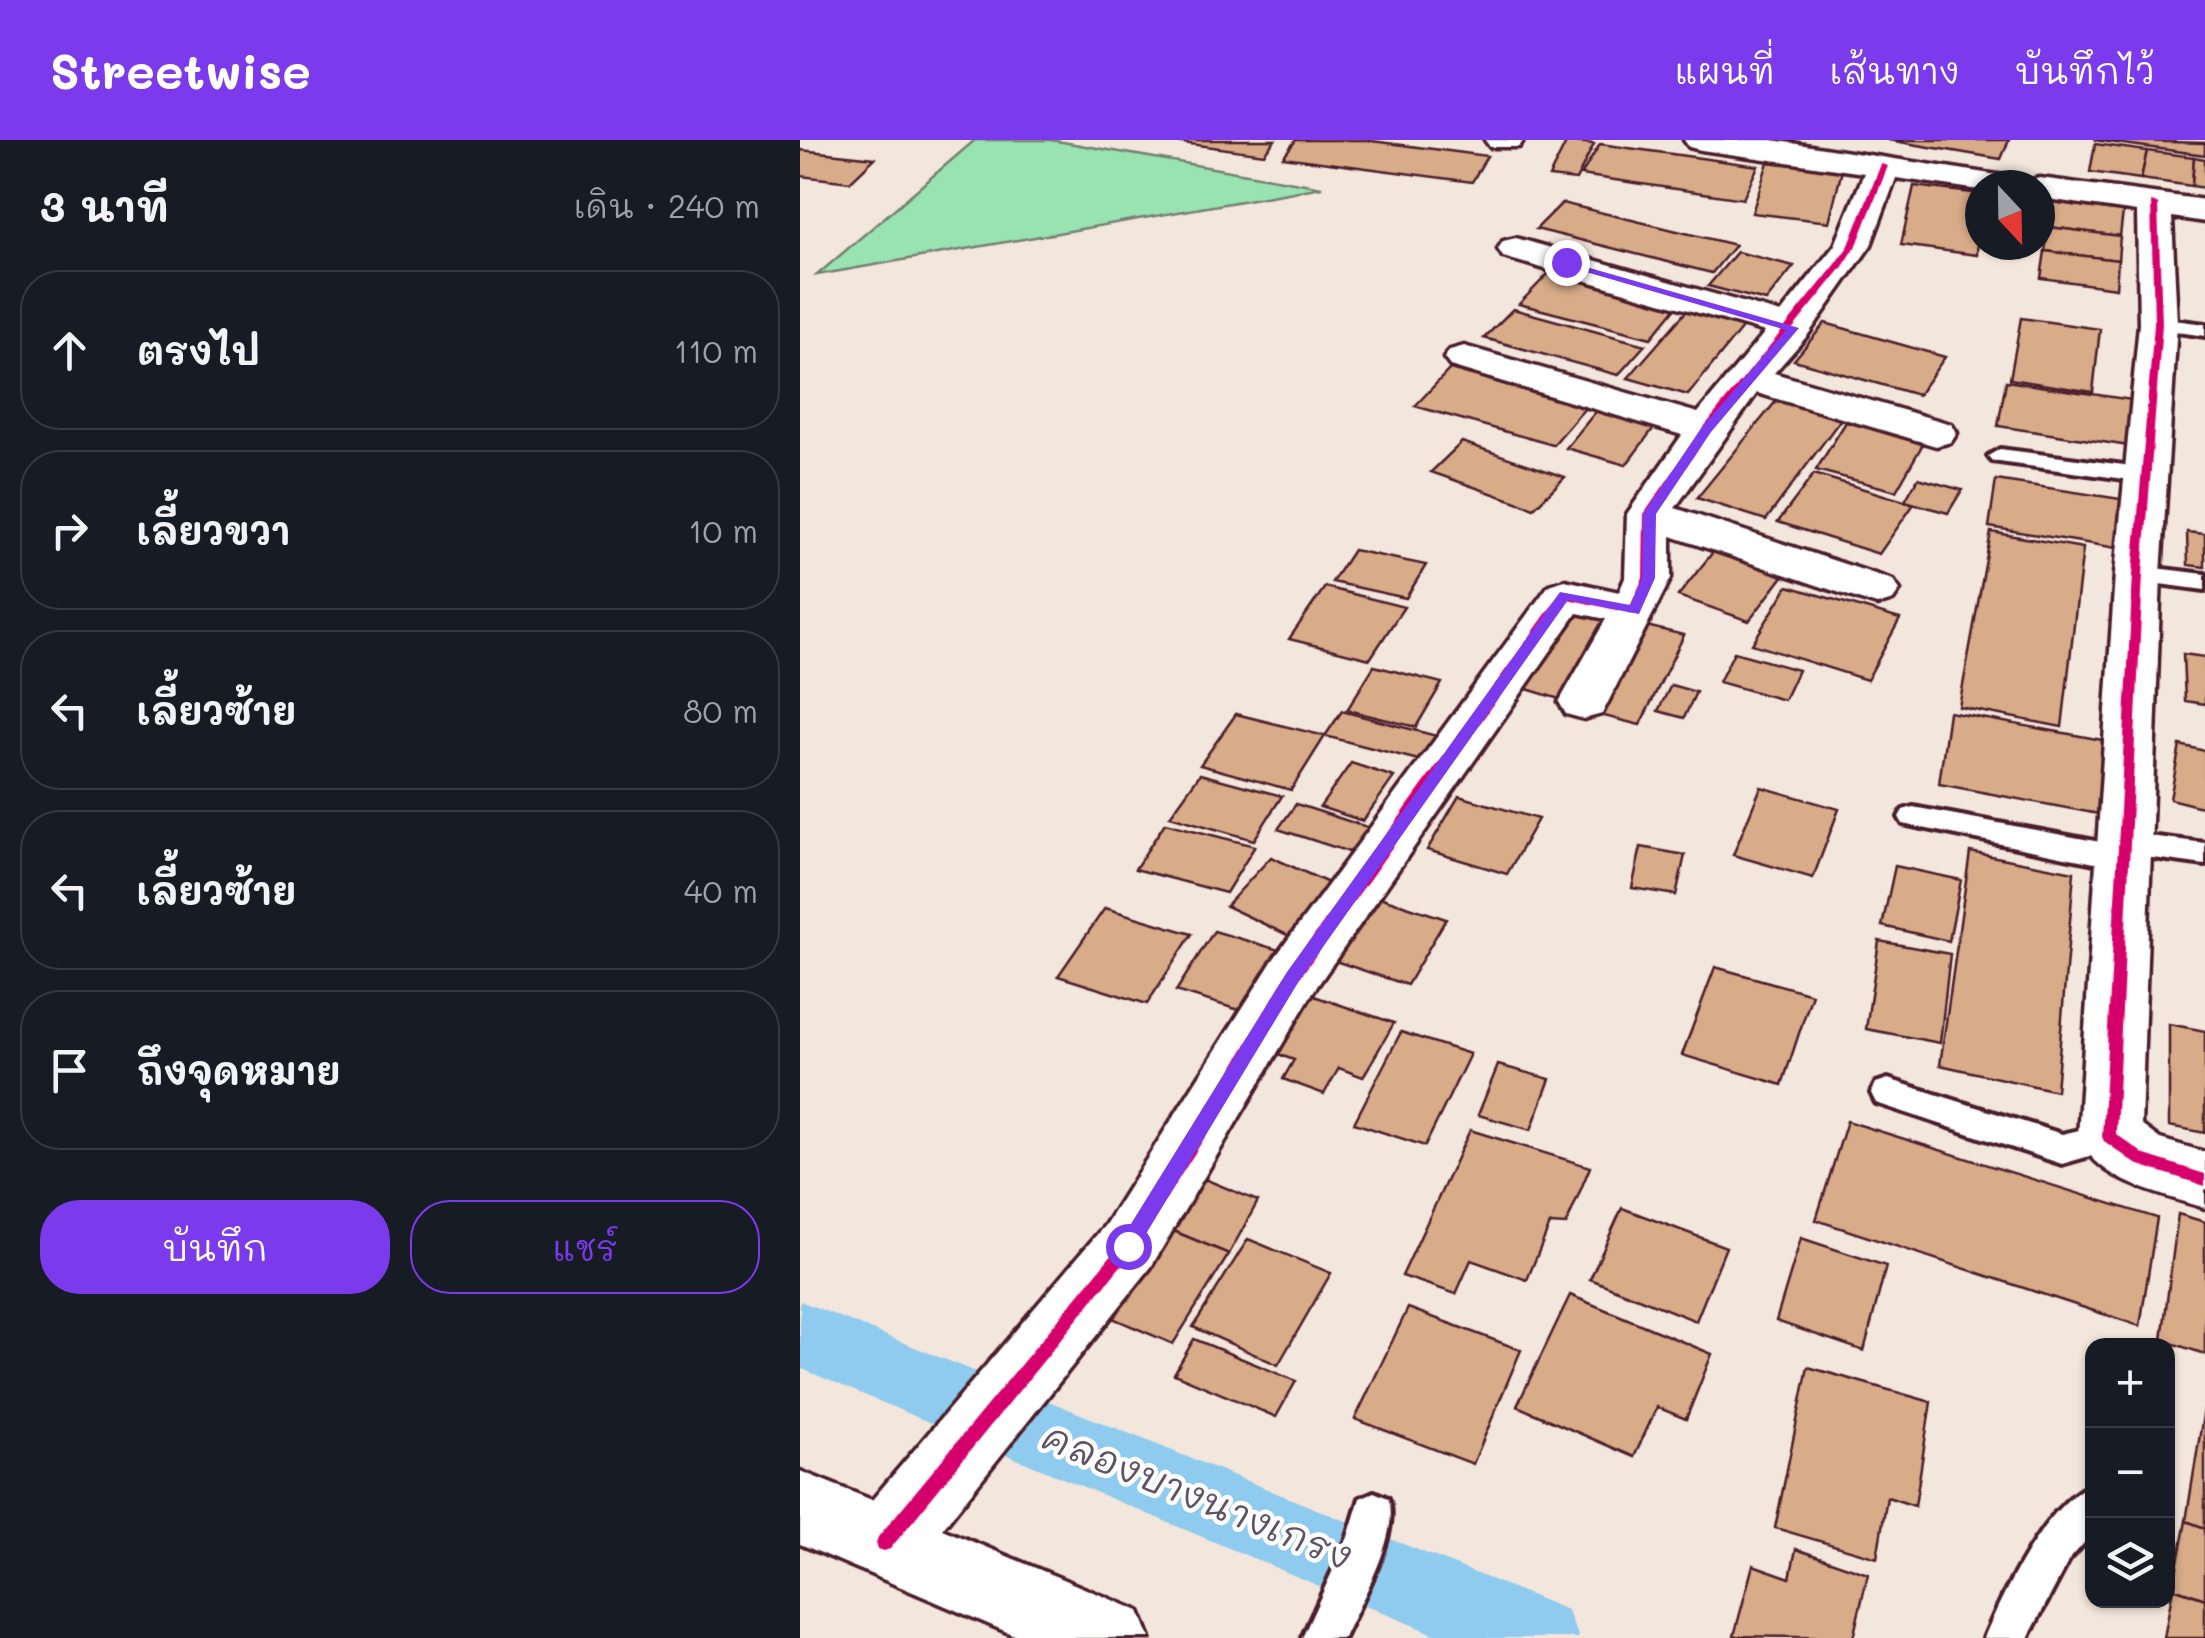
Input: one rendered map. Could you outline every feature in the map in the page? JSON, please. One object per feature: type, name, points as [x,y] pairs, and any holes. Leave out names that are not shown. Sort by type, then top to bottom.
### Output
[{"type":"street","points":[[1711,141],[1965,178]]},
{"type":"street","points":[[1584,702],[1648,578],[1649,514],[1707,429],[1793,328],[1853,245],[1884,166]]},
{"type":"street","points":[[2055,190],[2205,211]]},
{"type":"street","points":[[2154,204],[2182,327],[2146,475],[2109,1137],[2141,1160],[2205,1180]]},
{"type":"street","points":[[1516,248],[1793,328]]},
{"type":"street","points":[[1464,358],[1707,429]]},
{"type":"street","points":[[1752,378],[1936,432]]},
{"type":"street","points":[[1649,514],[1877,590]]},
{"type":"street","points":[[884,1542],[1128,1246],[1293,976],[1564,595],[1634,610]]},
{"type":"street","points":[[800,1507],[1112,1638]]},
{"type":"lane","points":[[2000,456],[2146,475]]},
{"type":"lane","points":[[2138,574],[2205,582]]},
{"type":"lane","points":[[1913,817],[2124,852],[2205,854]]},
{"type":"lane","points":[[1888,1094],[2062,1149],[2109,1137]]},
{"type":"lane","points":[[2006,1638],[2055,1546],[2085,1512]]},
{"type":"lane","points":[[1323,1638],[1371,1526]]},
{"type":"green space","points":[[975,140],[1051,140],[1322,187],[817,275]]},
{"type":"building","points":[[1160,140],[1275,140],[1264,154]]},
{"type":"building","points":[[1296,140],[1364,140],[1487,156],[1472,182],[1283,157]]},
{"type":"building","points":[[1888,140],[2009,140],[2001,159]]},
{"type":"building","points":[[2094,140],[2205,143],[2205,155]]},
{"type":"building","points":[[1567,141],[1594,144],[1576,180],[1549,177]]},
{"type":"building","points":[[1600,144],[1758,166],[1743,199],[1581,175]]},
{"type":"building","points":[[2095,144],[2147,151],[2141,179],[2090,172]]},
{"type":"building","points":[[800,150],[875,158],[850,182],[800,176]]},
{"type":"building","points":[[2147,151],[2194,157],[2192,186],[2141,179]]},
{"type":"building","points":[[2194,157],[2205,159],[2205,188],[2192,186]]},
{"type":"building","points":[[1768,162],[1842,170],[1829,222],[1752,213]]},
{"type":"building","points":[[1914,186],[1965,192],[1965,253],[1901,245]]},
{"type":"building","points":[[2055,202],[2123,212],[2120,236],[2055,228]]},
{"type":"building","points":[[1562,203],[1735,245],[1712,273],[1536,229]]},
{"type":"building","points":[[2055,228],[2120,236],[2118,260],[2055,252]]},
{"type":"building","points":[[1737,252],[1794,266],[1766,301],[1708,286]]},
{"type":"building","points":[[2055,252],[2118,260],[2116,288],[2041,278],[2044,260],[2055,260]]},
{"type":"building","points":[[1549,273],[1678,305],[1651,338],[1519,304]]},
{"type":"building","points":[[1689,308],[1746,323],[1688,395],[1628,378]]},
{"type":"building","points":[[1513,309],[1645,345],[1618,375],[1484,338]]},
{"type":"building","points":[[2021,318],[2100,329],[2093,392],[2010,379]]},
{"type":"building","points":[[1825,323],[1945,357],[1918,395],[1794,360]]},
{"type":"building","points":[[1450,369],[1586,407],[1553,445],[1415,406]]},
{"type":"building","points":[[2006,381],[2132,400],[2129,446],[1998,426]]},
{"type":"building","points":[[1777,400],[1841,419],[1766,520],[1697,498]]},
{"type":"building","points":[[1598,409],[1656,425],[1626,465],[1566,448]]},
{"type":"building","points":[[1846,422],[1924,442],[1896,491],[1816,470]]},
{"type":"building","points":[[1462,442],[1565,477],[1534,508],[1431,472]]},
{"type":"building","points":[[1814,474],[1914,504],[1879,554],[1778,522]]},
{"type":"building","points":[[1918,478],[1962,490],[1948,513],[1905,501]]},
{"type":"building","points":[[1996,480],[2127,500],[2123,549],[1989,527]]},
{"type":"building","points":[[1991,532],[2083,548],[2062,727],[1959,707]]},
{"type":"building","points":[[2187,532],[2205,534],[2205,567],[2188,565]]},
{"type":"building","points":[[1717,547],[1787,571],[1749,621],[1678,596]]},
{"type":"building","points":[[1353,550],[1426,565],[1406,598],[1332,582]]},
{"type":"building","points":[[1788,586],[1900,619],[1867,680],[1752,644]]},
{"type":"building","points":[[1325,587],[1404,607],[1370,659],[1289,639]]},
{"type":"building","points":[[1573,606],[1620,621],[1566,701],[1517,686]]},
{"type":"building","points":[[1638,624],[1684,635],[1640,725],[1592,713]]},
{"type":"building","points":[[1734,652],[1798,670],[1784,700],[1719,682]]},
{"type":"building","points":[[2183,654],[2205,657],[2205,704],[2185,701]]},
{"type":"building","points":[[1374,666],[1442,683],[1416,727],[1347,710]]},
{"type":"building","points":[[1671,685],[1696,692],[1684,718],[1658,711]]},
{"type":"building","points":[[1342,711],[1448,739],[1434,764],[1325,736]]},
{"type":"building","points":[[1949,712],[2108,741],[2104,815],[1939,784]]},
{"type":"building","points":[[1236,714],[1325,736],[1291,790],[1200,765]]},
{"type":"building","points":[[2180,745],[2205,751],[2205,808],[2170,799]]},
{"type":"building","points":[[1351,763],[1394,777],[1363,821],[1320,807]]},
{"type":"building","points":[[1200,774],[1282,796],[1254,840],[1170,816]]},
{"type":"building","points":[[1761,787],[1839,809],[1813,878],[1733,855]]},
{"type":"building","points":[[1459,796],[1538,819],[1507,874],[1427,850]]},
{"type":"building","points":[[1296,804],[1388,834],[1371,859],[1278,829]]},
{"type":"building","points":[[1165,823],[1255,846],[1226,893],[1135,869]]},
{"type":"building","points":[[1641,847],[1685,855],[1676,895],[1632,888]]},
{"type":"building","points":[[1970,852],[2074,872],[2056,1091],[1940,1065]]},
{"type":"building","points":[[1271,857],[1346,891],[1302,942],[1226,906]]},
{"type":"building","points":[[1895,866],[1961,880],[1949,941],[1882,926]]},
{"type":"building","points":[[1367,893],[1446,919],[1407,985],[1326,958]]},
{"type":"building","points":[[1105,908],[1192,934],[1147,1004],[1058,976]]},
{"type":"building","points":[[1214,931],[1289,953],[1252,1014],[1176,991]]},
{"type":"building","points":[[1879,941],[1950,954],[1940,1043],[1866,1029]]},
{"type":"building","points":[[1715,967],[1812,994],[1782,1085],[1682,1055]]},
{"type":"building","points":[[1302,992],[1394,1023],[1363,1077],[1339,1068],[1324,1094],[1283,1079],[1294,1060],[1266,1050]]},
{"type":"building","points":[[2169,1024],[2205,1031],[2205,1133],[2169,1126]]},
{"type":"building","points":[[1401,1032],[1470,1054],[1425,1146],[1354,1123]]},
{"type":"building","points":[[1498,1065],[1550,1079],[1531,1130],[1478,1115]]},
{"type":"building","points":[[1847,1121],[2157,1218],[2140,1326],[1816,1220]]},
{"type":"building","points":[[1470,1130],[1590,1167],[1566,1225],[1550,1224],[1527,1280],[1471,1260],[1456,1294],[1402,1276]]},
{"type":"building","points":[[1190,1173],[1258,1201],[1229,1254],[1154,1223]]},
{"type":"building","points":[[1622,1208],[1726,1247],[1696,1321],[1590,1279]]},
{"type":"building","points":[[2178,1214],[2205,1222],[2205,1354],[2175,1344],[2175,1338],[2162,1338]]},
{"type":"building","points":[[1154,1223],[1229,1254],[1173,1344],[1096,1311]]},
{"type":"building","points":[[1801,1238],[1886,1266],[1864,1351],[1776,1321]]},
{"type":"building","points":[[1248,1239],[1331,1273],[1278,1365],[1193,1327]]},
{"type":"building","points":[[1570,1295],[1712,1354],[1686,1419],[1657,1407],[1634,1457],[1517,1406]]},
{"type":"building","points":[[1408,1308],[1521,1350],[1473,1464],[1355,1419]]},
{"type":"building","points":[[1194,1339],[1296,1381],[1276,1417],[1174,1374]]},
{"type":"building","points":[[1808,1367],[1931,1402],[1915,1506],[1887,1497],[1877,1558],[1775,1528]]},
{"type":"building","points":[[2205,1403],[2205,1528],[2186,1521]]},
{"type":"building","points":[[2186,1521],[2205,1528],[2205,1599],[2175,1589]]},
{"type":"building","points":[[1796,1549],[1868,1574],[1853,1638],[1734,1636],[1753,1565],[1790,1578]]},
{"type":"building","points":[[2175,1589],[2205,1599],[2205,1638],[2164,1638],[2169,1608],[2175,1608]]},
{"type":"waterway","name":"คลองบางนางเกรง","points":[[800,1334],[1539,1638]]},
{"type":"cycle path","points":[[884,1543],[1128,1246],[1234,1079],[1293,976],[1565,595],[1634,611],[1648,578],[1649,514],[1707,429],[1839,266],[1853,245],[1884,166]]},
{"type":"cycle path","points":[[2154,204],[2158,324],[2138,574],[2109,1137],[2141,1160],[2205,1180]]},
{"type":"route","points":[[1128,1246],[1234,1079],[1293,976],[1358,891],[1440,767],[1524,656],[1564,595],[1634,610],[1648,578],[1649,514],[1707,429],[1793,328],[1566,262]]}]
